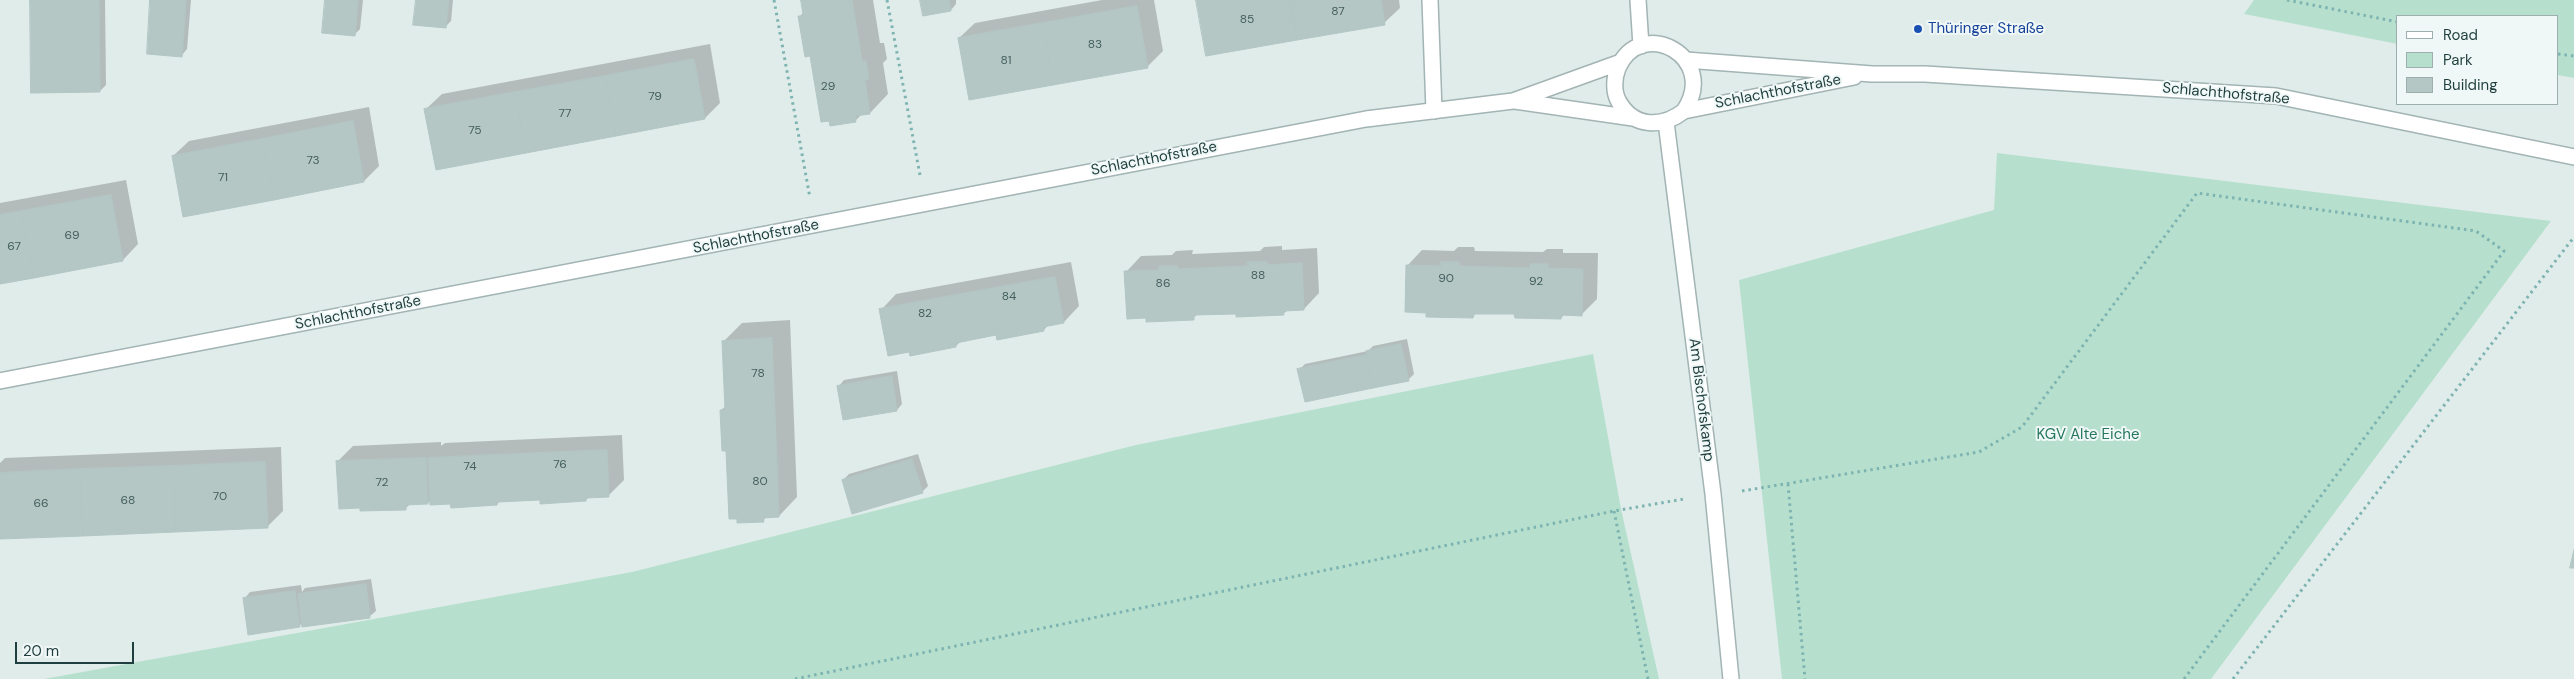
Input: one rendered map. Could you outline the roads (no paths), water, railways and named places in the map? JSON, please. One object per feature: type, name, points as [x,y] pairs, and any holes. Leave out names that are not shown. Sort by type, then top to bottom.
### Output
[{"type":"street","points":[[1430,0],[1434,111]]},
{"type":"street","points":[[1638,0],[1640,46]]},
{"type":"street","points":[[1666,45],[1677,51],[1686,60],[1692,72],[1694,86],[1692,99],[1684,111],[1666,122],[1646,123],[1634,118],[1624,110],[1617,99],[1614,86],[1621,62],[1629,52],[1640,46],[1666,45]]},
{"type":"street","name":"Schlachthofstraße","points":[[1686,60],[1872,74],[1934,75],[2276,96],[2574,157]]},
{"type":"street","name":"Schlachthofstraße","points":[[0,381],[1366,119],[1514,101],[1621,62]]},
{"type":"street","name":"Schlachthofstraße","points":[[1684,111],[1872,74]]},
{"type":"street","name":"Schlachthofstraße","points":[[1514,101],[1634,118]]},
{"type":"street","name":"Am Bischofskamp","points":[[1666,122],[1713,494],[1731,679]]},
{"type":"place","name":"Thüringer Straße","points":[[1918,29]]},
{"type":"park label","name":"KGV Alte Eiche","points":[[2088,435]]}]
